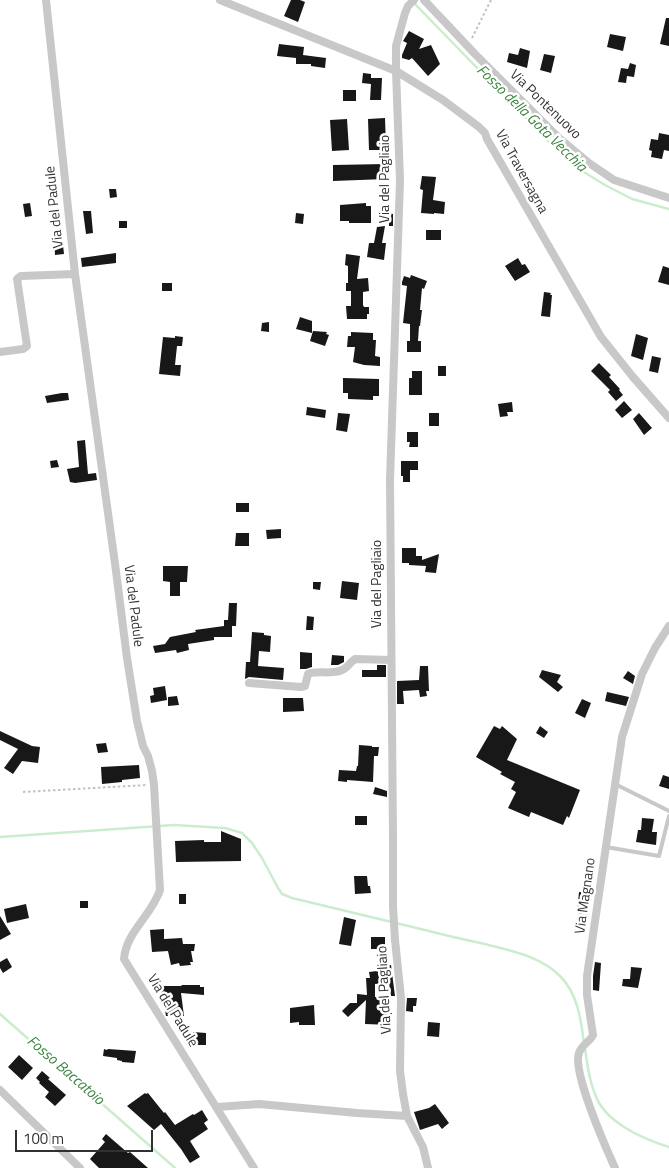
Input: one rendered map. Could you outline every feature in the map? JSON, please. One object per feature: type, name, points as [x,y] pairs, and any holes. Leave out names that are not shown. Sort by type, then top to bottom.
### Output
[{"type":"street","name":"Via del Padule","points":[[46,0],[75,274],[127,658],[137,721],[152,771],[154,785],[160,890],[157,900],[125,949],[124,958],[254,1168]]},
{"type":"street","name":"Via Traversagna","points":[[220,0],[396,71],[443,100],[485,132],[487,139],[601,337],[632,377],[669,418]]},
{"type":"street","name":"Via del Pagliaio","points":[[414,0],[408,6],[402,21],[396,46],[400,180],[390,480],[394,918],[401,998],[400,1071],[403,1094],[407,1116],[423,1147],[428,1168]]},
{"type":"street","name":"Via Pontenuovo","points":[[424,0],[559,138],[589,163],[614,180],[669,198]]},
{"type":"street","points":[[0,352],[27,346],[18,280],[21,276],[75,274]]},
{"type":"street","name":"Via Magnano","points":[[615,1168],[588,1099],[577,1064],[581,1049],[591,1039],[593,1034],[587,995],[587,976],[622,737],[642,674],[669,626]]},
{"type":"street","points":[[249,683],[301,687],[305,686],[308,674],[342,670],[355,659],[391,660]]},
{"type":"street","points":[[0,1090],[79,1168]]},
{"type":"street","points":[[217,1107],[258,1104],[407,1116]]},
{"type":"lane","points":[[615,784],[669,811]]},
{"type":"lane","points":[[606,847],[659,856],[669,816]]},
{"type":"path","points":[[466,45],[474,36],[491,0]]},
{"type":"path","points":[[23,792],[154,785]]},
{"type":"building","points":[[291,0],[305,2],[298,22],[284,16]]},
{"type":"building","points":[[666,18],[669,18],[669,46],[660,44]]},
{"type":"building","points":[[409,31],[424,39],[419,49],[431,45],[440,64],[428,76],[412,58],[409,60],[402,58],[407,43],[403,41]]},
{"type":"building","points":[[610,34],[626,37],[623,51],[607,47]]},
{"type":"building","points":[[279,44],[304,47],[303,55],[326,58],[325,68],[311,66],[311,64],[296,64],[296,58],[277,56]]},
{"type":"building","points":[[520,48],[530,51],[527,68],[507,62],[509,53],[518,55]]},
{"type":"building","points":[[544,54],[555,56],[551,73],[540,70]]},
{"type":"building","points":[[630,63],[636,65],[634,77],[627,76],[626,83],[618,82],[621,68],[628,69]]},
{"type":"building","points":[[363,73],[371,74],[371,78],[382,78],[381,100],[370,100],[371,84],[362,83]]},
{"type":"building","points":[[343,90],[356,90],[356,101],[343,101]]},
{"type":"building","points":[[385,118],[386,146],[384,150],[369,150],[368,119]]},
{"type":"building","points":[[347,119],[349,150],[332,151],[330,120]]},
{"type":"building","points":[[659,133],[669,135],[669,151],[664,150],[662,159],[651,157],[652,151],[649,150],[651,139],[658,140]]},
{"type":"building","points":[[386,164],[386,179],[333,181],[333,165]]},
{"type":"building","points":[[422,176],[436,177],[433,200],[445,202],[444,214],[421,213],[423,190],[420,189]]},
{"type":"building","points":[[109,189],[116,189],[117,197],[110,198]]},
{"type":"building","points":[[30,203],[32,216],[25,217],[23,204]]},
{"type":"building","points":[[366,203],[366,206],[371,206],[371,223],[340,221],[340,205]]},
{"type":"building","points":[[83,211],[91,211],[93,233],[86,234]]},
{"type":"building","points":[[296,213],[304,214],[303,224],[295,223]]},
{"type":"building","points":[[389,213],[393,214],[393,226],[389,226]]},
{"type":"building","points":[[119,221],[127,221],[127,228],[119,228]]},
{"type":"building","points":[[385,226],[382,243],[386,243],[384,260],[367,257],[369,243],[374,243],[377,227]]},
{"type":"building","points":[[426,230],[441,230],[441,240],[426,240]]},
{"type":"building","points":[[54,236],[62,236],[64,254],[55,255]]},
{"type":"building","points":[[116,253],[116,263],[82,267],[81,258]]},
{"type":"building","points":[[346,254],[360,256],[357,279],[368,278],[369,291],[363,292],[363,305],[364,307],[369,307],[367,319],[347,319],[346,306],[351,306],[351,291],[346,291],[348,266],[345,265]]},
{"type":"building","points":[[518,258],[522,265],[525,264],[530,272],[515,281],[505,266]]},
{"type":"building","points":[[663,266],[669,268],[669,285],[658,282]]},
{"type":"building","points":[[411,275],[427,281],[424,289],[422,288],[420,310],[422,310],[418,341],[421,341],[421,352],[407,352],[407,341],[410,341],[410,324],[403,323],[407,286],[402,285],[402,282],[404,276],[410,278]]},
{"type":"building","points":[[162,283],[172,283],[172,291],[162,291]]},
{"type":"building","points":[[544,292],[551,293],[550,295],[552,295],[550,317],[541,316]]},
{"type":"building","points":[[300,317],[312,321],[312,333],[296,329]]},
{"type":"building","points":[[269,322],[269,332],[261,331],[262,323]]},
{"type":"building","points":[[313,331],[327,332],[326,334],[329,335],[325,346],[310,341]]},
{"type":"building","points":[[351,332],[373,333],[373,340],[376,340],[375,356],[380,357],[380,366],[353,362],[355,347],[347,347],[348,336],[351,336]]},
{"type":"building","points":[[636,334],[648,338],[643,360],[631,356]]},
{"type":"building","points":[[175,336],[183,337],[182,346],[177,346],[175,365],[181,365],[180,376],[159,374],[163,337],[175,338]]},
{"type":"building","points":[[652,356],[661,358],[658,373],[649,371]]},
{"type":"building","points":[[599,363],[611,375],[609,377],[623,395],[616,401],[608,392],[610,390],[591,371]]},
{"type":"building","points":[[438,366],[446,366],[446,376],[438,376]]},
{"type":"building","points":[[412,371],[422,371],[422,395],[409,395],[409,378],[412,378]]},
{"type":"building","points":[[343,378],[379,379],[379,396],[373,396],[373,400],[348,399],[348,393],[343,393]]},
{"type":"building","points":[[68,393],[69,400],[47,403],[45,396]]},
{"type":"building","points":[[624,401],[632,410],[622,418],[615,410]]},
{"type":"building","points":[[512,402],[513,412],[507,412],[508,416],[500,417],[498,404]]},
{"type":"building","points":[[307,407],[326,410],[325,418],[306,415]]},
{"type":"building","points":[[338,413],[350,414],[347,432],[336,430]]},
{"type":"building","points":[[429,413],[439,413],[439,426],[429,426]]},
{"type":"building","points":[[639,413],[652,428],[644,435],[633,419]]},
{"type":"building","points":[[407,432],[418,432],[418,447],[409,447],[410,442],[407,442]]},
{"type":"building","points":[[85,440],[88,474],[96,473],[97,480],[70,482],[67,469],[79,467],[77,441]]},
{"type":"building","points":[[57,460],[59,467],[51,468],[50,461]]},
{"type":"building","points":[[401,461],[418,461],[418,470],[410,470],[410,482],[403,482]]},
{"type":"building","points":[[236,503],[249,503],[249,512],[236,512]]},
{"type":"building","points":[[281,529],[281,538],[267,539],[266,530]]},
{"type":"building","points":[[236,533],[249,533],[249,546],[235,546]]},
{"type":"building","points":[[402,548],[416,548],[416,556],[422,556],[422,560],[439,554],[436,573],[425,572],[426,566],[402,563]]},
{"type":"building","points":[[163,566],[188,566],[187,582],[180,582],[180,596],[170,596],[170,582],[163,581]]},
{"type":"building","points":[[342,581],[359,583],[357,600],[340,598]]},
{"type":"building","points":[[313,582],[321,582],[320,590],[313,589]]},
{"type":"building","points":[[229,603],[237,603],[236,626],[232,626],[232,637],[214,637],[214,640],[188,644],[189,650],[177,653],[176,650],[155,653],[153,646],[165,644],[170,637],[196,632],[195,630],[224,626],[224,620],[228,620]]},
{"type":"building","points":[[307,616],[314,617],[313,630],[306,630]]},
{"type":"building","points":[[252,632],[271,636],[270,652],[259,651],[258,666],[284,668],[283,680],[249,677],[245,679],[246,662],[250,662]]},
{"type":"building","points":[[300,652],[312,653],[312,667],[300,669]]},
{"type":"building","points":[[332,655],[344,656],[344,662],[338,665],[331,665]]},
{"type":"building","points":[[377,665],[386,665],[386,677],[362,677],[362,670],[377,670]]},
{"type":"building","points":[[420,666],[428,666],[429,691],[426,691],[427,696],[420,697],[419,690],[403,691],[404,704],[397,704],[397,681],[419,680]]},
{"type":"building","points":[[542,670],[561,675],[557,682],[563,687],[558,692],[539,677]]},
{"type":"building","points":[[628,671],[635,676],[633,684],[623,678]]},
{"type":"building","points":[[165,686],[167,700],[151,703],[150,696],[154,695],[153,688]]},
{"type":"building","points":[[607,692],[629,697],[626,706],[605,701]]},
{"type":"building","points":[[177,696],[179,705],[168,706],[168,697]]},
{"type":"building","points":[[283,698],[303,698],[304,711],[283,712]]},
{"type":"building","points":[[582,699],[591,703],[585,718],[575,713]]},
{"type":"building","points":[[494,726],[500,729],[502,726],[517,739],[507,760],[580,790],[569,818],[567,816],[563,825],[531,812],[529,817],[508,808],[516,792],[511,789],[515,782],[476,757]]},
{"type":"building","points":[[540,726],[548,732],[544,738],[536,733]]},
{"type":"building","points":[[0,731],[32,746],[40,747],[38,763],[22,761],[13,774],[4,768],[18,749],[0,740]]},
{"type":"building","points":[[106,743],[108,752],[98,753],[96,744]]},
{"type":"building","points":[[359,745],[379,747],[378,756],[374,756],[373,782],[338,781],[339,770],[356,771]]},
{"type":"building","points":[[139,765],[140,778],[102,784],[101,767]]},
{"type":"building","points":[[663,775],[669,777],[669,789],[659,786]]},
{"type":"building","points":[[375,787],[387,791],[387,797],[373,794]]},
{"type":"building","points":[[355,816],[367,816],[367,825],[355,825]]},
{"type":"building","points":[[642,818],[654,819],[652,832],[657,832],[656,845],[636,842],[638,830],[641,830]]},
{"type":"building","points":[[221,831],[241,839],[241,861],[176,862],[175,841],[204,840],[204,842],[221,842]]},
{"type":"building","points":[[354,876],[367,876],[371,893],[355,894]]},
{"type":"building","points":[[579,892],[591,893],[588,915],[577,913]]},
{"type":"building","points":[[179,894],[186,894],[186,904],[179,904]]},
{"type":"building","points":[[80,901],[88,901],[88,908],[80,908]]},
{"type":"building","points":[[26,904],[29,918],[7,923],[4,909]]},
{"type":"building","points":[[0,916],[11,934],[0,940]]},
{"type":"building","points":[[344,917],[356,920],[351,946],[339,944]]},
{"type":"building","points":[[164,929],[164,939],[182,938],[183,944],[195,944],[194,951],[191,951],[193,962],[190,962],[191,965],[180,966],[179,963],[171,965],[168,951],[152,952],[150,930]]},
{"type":"building","points":[[371,937],[385,937],[385,949],[371,949]]},
{"type":"building","points":[[7,958],[12,967],[3,973],[0,968],[0,962]]},
{"type":"building","points":[[595,962],[601,963],[599,991],[593,990]]},
{"type":"building","points":[[377,965],[391,965],[395,996],[391,996],[389,983],[375,984],[375,997],[388,997],[388,1013],[392,1013],[391,1025],[365,1024],[366,1000],[348,1017],[342,1011],[350,1003],[357,1003],[357,994],[367,995],[366,978],[370,978],[369,972],[377,971]]},
{"type":"building","points":[[631,967],[642,968],[638,988],[622,986],[623,979],[630,979]]},
{"type":"building","points":[[200,985],[200,987],[204,987],[204,995],[181,993],[184,1016],[166,1016],[163,999],[161,999],[161,986]]},
{"type":"building","points":[[407,998],[417,998],[416,1006],[413,1006],[413,1012],[406,1011]]},
{"type":"building","points":[[314,1005],[315,1025],[299,1025],[299,1022],[290,1023],[290,1008]]},
{"type":"building","points":[[428,1022],[440,1023],[439,1037],[427,1036]]},
{"type":"building","points":[[193,1032],[206,1033],[206,1045],[193,1045]]},
{"type":"building","points":[[104,1049],[136,1051],[134,1063],[122,1062],[117,1060],[117,1058],[103,1056]]},
{"type":"building","points":[[19,1055],[33,1068],[22,1080],[8,1067]]},
{"type":"building","points":[[42,1071],[66,1095],[55,1106],[45,1097],[49,1092],[36,1078]]},
{"type":"building","points":[[145,1093],[148,1093],[175,1125],[202,1110],[208,1120],[204,1123],[208,1129],[190,1141],[200,1157],[190,1163],[161,1124],[154,1130],[127,1106]]},
{"type":"building","points":[[435,1104],[449,1123],[442,1129],[438,1124],[420,1130],[414,1112],[429,1108]]},
{"type":"building","points":[[106,1134],[148,1168],[99,1168],[90,1159],[105,1142],[102,1139]]},
{"type":"waterway","name":"Fosso della Gota Vecchia","points":[[414,3],[552,145],[579,169],[632,199],[669,209]]},
{"type":"waterway","points":[[0,837],[174,825],[225,828],[242,833],[252,843],[262,858],[282,894],[505,949],[525,955],[544,964],[560,976],[571,991],[578,1008],[584,1043]]},
{"type":"waterway","name":"Fosso Baccatoio","points":[[0,1014],[175,1168]]},
{"type":"waterway","points":[[585,1048],[593,1089],[600,1104],[607,1113],[626,1128],[669,1147]]}]
